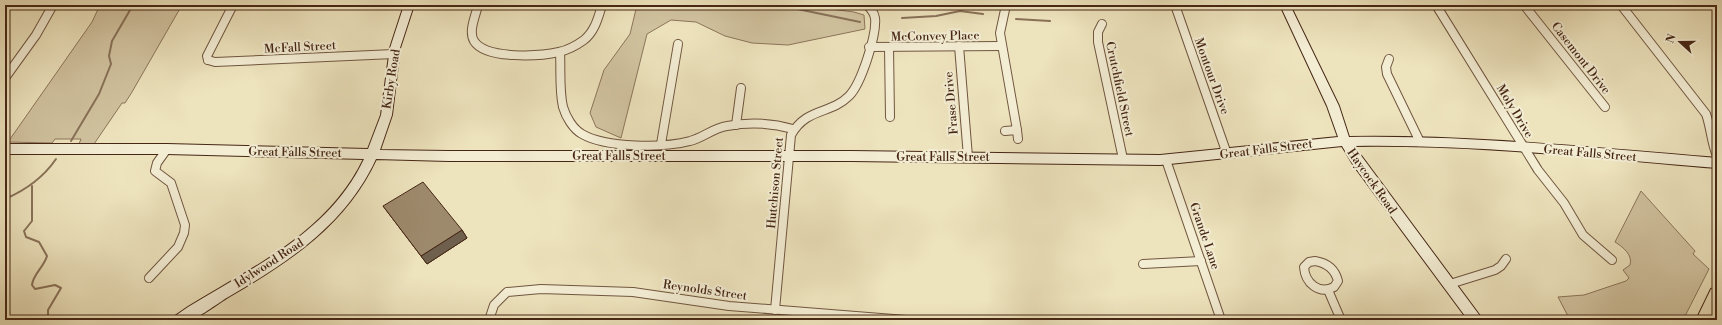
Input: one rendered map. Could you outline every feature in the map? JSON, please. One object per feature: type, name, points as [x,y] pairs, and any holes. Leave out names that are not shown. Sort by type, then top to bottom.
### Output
[{"type":"highway","points":[[1704,320],[1717,294]]},
{"type":"main road","name":"Kirby Road","points":[[373,154],[389,100],[394,54],[409,5]]},
{"type":"main road","name":"Haycock Road","points":[[1285,5],[1333,106],[1345,142],[1371,182],[1476,320]]},
{"type":"main road","name":"Great Falls Street","points":[[5,149],[168,149],[594,157],[789,156],[1166,160],[1345,142],[1420,142],[1523,147],[1717,163]]},
{"type":"main road","name":"Idylwood Road","points":[[180,320],[198,307],[282,258],[313,234],[348,197],[366,169],[373,154]]},
{"type":"street","points":[[5,78],[8,71],[36,35],[53,5]]},
{"type":"street","name":"McFall Street","points":[[233,5],[205,62],[394,54]]},
{"type":"street","points":[[478,5],[472,35],[474,42],[482,49],[495,54],[560,52],[577,45],[590,34],[597,23],[602,5]]},
{"type":"street","name":"Hutchison Street","points":[[775,310],[791,135],[793,129],[798,123],[812,113],[837,104],[849,97],[857,85],[876,21],[875,15],[867,5]]},
{"type":"street","points":[[1005,131],[1018,135],[999,29],[1006,12],[1006,5]]},
{"type":"street","name":"Montour Drive","points":[[1175,5],[1227,154]]},
{"type":"street","name":"Moly Drive","points":[[1436,5],[1538,170],[1564,203],[1583,235],[1612,260]]},
{"type":"street","name":"Casemont Drive","points":[[1524,5],[1605,107]]},
{"type":"street","points":[[1621,5],[1712,117],[1711,142],[1717,156]]},
{"type":"street","name":"Crutchfield Street","points":[[1102,24],[1098,32],[1098,42],[1123,159]]},
{"type":"street","points":[[661,144],[678,44]]},
{"type":"street","name":"Frase Drive","points":[[959,46],[968,157]]},
{"type":"street","name":"McConvey Place","points":[[869,47],[1002,46]]},
{"type":"street","points":[[889,47],[890,117]]},
{"type":"street","points":[[560,52],[563,106],[570,122],[577,130],[593,138],[614,143],[661,144],[690,141],[718,128],[736,125],[778,126],[793,129]]},
{"type":"street","points":[[1389,60],[1386,67],[1386,74],[1420,142]]},
{"type":"street","points":[[736,125],[741,88]]},
{"type":"street","points":[[149,278],[170,258],[178,247],[185,231],[185,224],[171,183],[155,172],[157,163],[168,149]]},
{"type":"street","name":"Grande Lane","points":[[1166,160],[1221,320]]},
{"type":"street","points":[[1450,284],[1495,270],[1506,260]]},
{"type":"street","points":[[1143,264],[1201,261]]},
{"type":"street","name":"Reynolds Street","points":[[489,320],[494,305],[502,295],[514,290],[614,290],[657,295],[699,303],[889,320],[906,320]]},
{"type":"street","points":[[1328,290],[1341,320]]},
{"type":"shaded area","points":[[100,5],[182,5],[132,92],[125,103],[122,103],[94,144],[79,144],[81,139],[55,139],[52,143],[8,142],[92,22]]},
{"type":"shaded area","points":[[637,5],[800,5],[854,12],[864,15],[865,29],[788,45],[752,43],[725,36],[696,22],[671,20],[647,34],[621,138],[596,127],[590,113],[604,70],[630,34]]},
{"type":"shaded area","points":[[1641,191],[1695,251],[1693,254],[1709,269],[1683,320],[1570,320],[1558,297],[1584,295],[1626,281],[1629,278],[1623,270],[1630,265],[1631,261],[1629,255],[1615,242]]},
{"type":"building","points":[[423,182],[462,230],[421,256],[383,206]]},
{"type":"waterway","points":[[71,141],[99,94],[111,64],[109,56],[112,41],[133,5]]},
{"type":"waterway","points":[[759,5],[767,8],[778,5],[860,22]]},
{"type":"waterway","points":[[902,18],[936,16],[960,11],[983,14]]},
{"type":"waterway","points":[[1016,19],[1050,21]]},
{"type":"waterway","points":[[5,199],[34,183],[46,172],[56,159]]},
{"type":"waterway","points":[[32,186],[32,221],[24,231],[26,237],[39,242],[47,256],[44,264],[34,277],[32,285],[35,289],[55,285],[61,288],[48,310],[48,320]]}]
